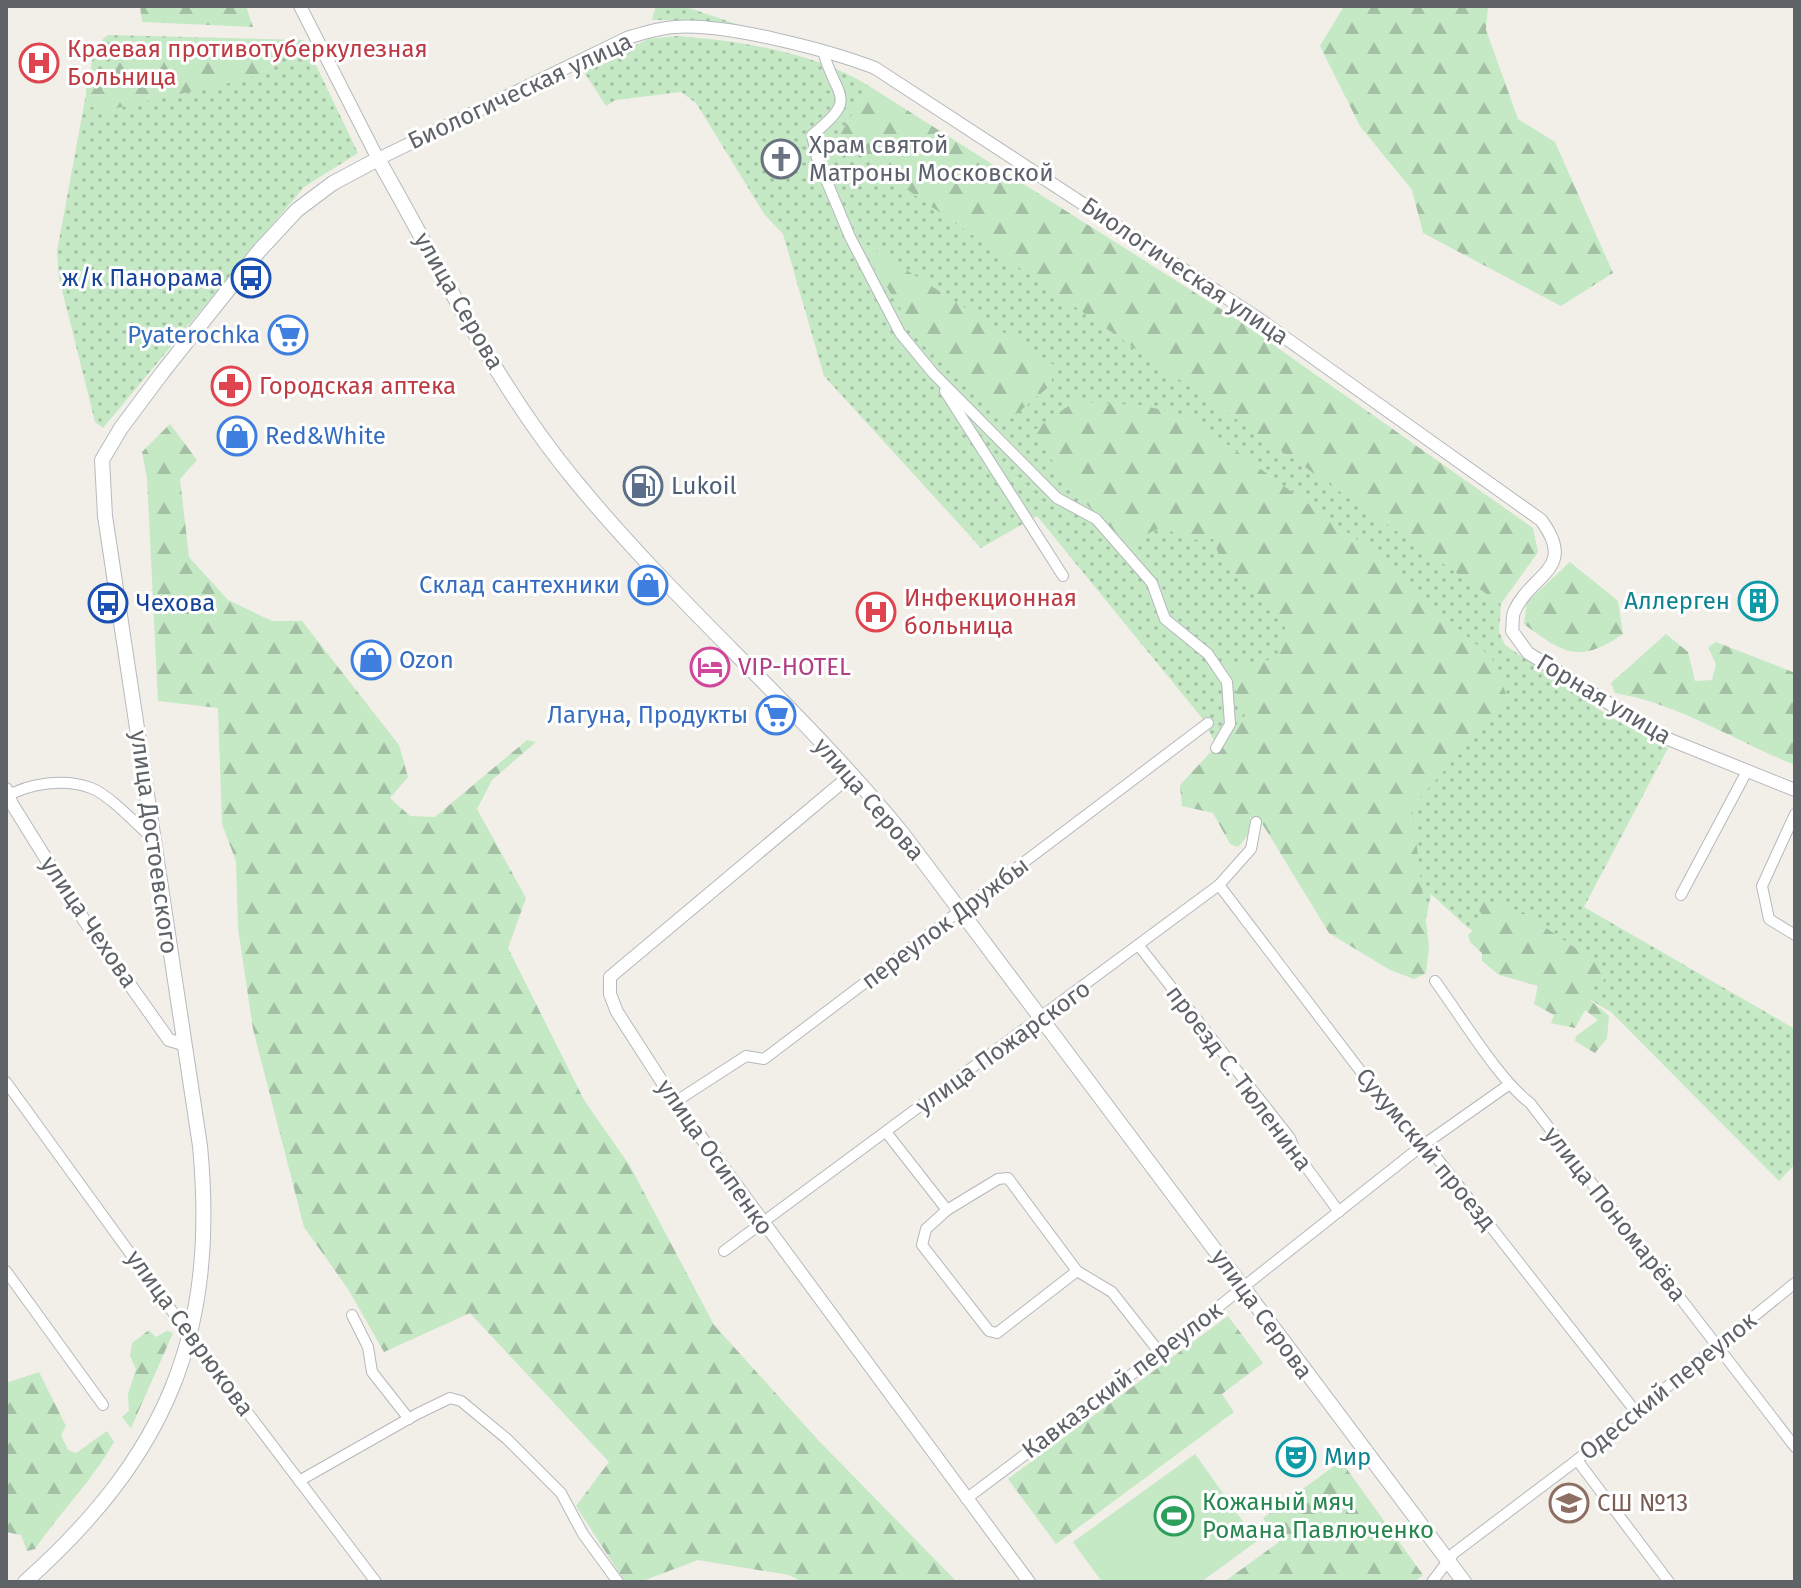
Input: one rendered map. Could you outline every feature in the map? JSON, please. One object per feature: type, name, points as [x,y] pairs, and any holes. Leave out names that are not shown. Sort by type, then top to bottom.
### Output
[{"type":"main road","name":"улица Серова","points":[[378,159],[467,323],[570,475],[852,774],[961,911],[1464,1582]]},
{"type":"main road","name":"улица Достоевского","points":[[25,1582],[79,1530],[127,1474],[161,1416],[191,1335],[205,1221],[200,1146],[105,516],[102,460],[126,421],[259,251],[317,194],[378,159]]},
{"type":"street","name":"улица Серова","points":[[300,6],[378,159]]},
{"type":"street","name":"Биологическая улица","points":[[378,159],[627,38],[653,29],[701,28],[823,51],[875,68],[1256,317],[1541,520],[1555,538],[1557,554],[1514,612],[1512,631]]},
{"type":"street","points":[[823,51],[830,74],[842,93],[842,105],[834,119],[812,135],[817,158],[871,282],[900,333],[933,373],[1057,498],[1096,519],[1152,583],[1165,619],[1208,654],[1227,682],[1230,703],[1230,724],[1216,748]]},
{"type":"street","points":[[933,373],[1063,576]]},
{"type":"street","name":"Горная улица","points":[[1512,631],[1528,653],[1663,737],[1795,790]]},
{"type":"street","name":"переулок Дружбы","points":[[675,1102],[746,1056],[764,1059],[1208,723]]},
{"type":"street","points":[[1681,895],[1730,809],[1747,771]]},
{"type":"street","name":"улица Осипенко","points":[[852,774],[610,977],[610,994],[617,1012],[675,1102],[1029,1582]]},
{"type":"street","points":[[7,793],[35,785],[67,783],[93,788],[154,840]]},
{"type":"street","name":"улица Чехова","points":[[7,793],[84,920],[169,1040],[183,1044]]},
{"type":"street","points":[[1795,814],[1762,886],[1769,919],[1795,935]]},
{"type":"street","name":"улица Пожарского","points":[[724,1251],[1042,1019],[1219,885],[1251,849],[1256,822]]},
{"type":"street","name":"Сухумский проезд","points":[[1219,885],[1419,1148],[1433,1153],[1636,1412]]},
{"type":"street","name":"проезд С. Тюленина","points":[[1139,946],[1290,1138],[1296,1153],[1339,1212]]},
{"type":"street","name":"улица Пономарёва","points":[[1435,981],[1499,1067],[1507,1086],[1530,1103],[1795,1447]]},
{"type":"street","name":"улица Севрюкова","points":[[6,1082],[376,1582]]},
{"type":"street","name":"Кавказский переулок","points":[[966,1499],[1160,1353],[1419,1148],[1507,1086]]},
{"type":"street","points":[[886,1132],[947,1210]]},
{"type":"street","points":[[1077,1271],[997,1333],[989,1331],[922,1245],[926,1229],[947,1210],[998,1179],[1008,1178],[1077,1271],[1112,1292],[1160,1353]]},
{"type":"street","points":[[6,1271],[103,1405]]},
{"type":"street","name":"Одесский переулок","points":[[1432,1582],[1454,1553],[1577,1460],[1795,1283]]},
{"type":"street","points":[[352,1315],[368,1347],[372,1372],[409,1419]]},
{"type":"street","points":[[299,1481],[450,1398],[461,1401],[507,1439],[561,1493],[583,1534],[618,1582]]},
{"type":"street","points":[[1577,1460],[1669,1582]]},
{"type":"green space","points":[[140,6],[246,6],[253,27],[142,22]]},
{"type":"green space","points":[[656,6],[683,6],[754,30],[695,20],[652,20]]},
{"type":"green space","points":[[1344,6],[1488,6],[1486,30],[1518,119],[1555,142],[1613,273],[1561,306],[1423,233],[1412,190],[1360,126],[1320,46]]},
{"type":"green space","points":[[108,35],[304,40],[358,153],[304,187],[103,428],[95,422],[59,278],[57,251],[95,46]]},
{"type":"green space","points":[[677,36],[776,50],[825,65],[869,86],[841,134],[1501,604],[1499,632],[1505,645],[1612,718],[1668,748],[1584,907],[1795,1029],[1795,1164],[1779,1181],[1611,1012],[1467,927],[1431,894],[1416,969],[1339,930],[1248,805],[1202,718],[1037,516],[981,548],[824,376],[783,234],[765,215],[696,103],[681,92],[616,100],[606,106],[584,72],[648,39]]},
{"type":"green space","points":[[134,40],[262,40],[271,52],[271,67],[251,78],[99,112],[86,102],[86,76],[122,62],[127,46]]},
{"type":"green space","points":[[869,86],[1238,320],[1533,528],[1538,552],[1501,604],[912,193],[840,135]]},
{"type":"green space","points":[[855,237],[1054,365],[1051,385],[1008,421],[916,333]]},
{"type":"green space","points":[[1074,402],[1141,405],[1188,416],[1355,538],[1492,658],[1508,699],[1412,807],[1429,946],[1426,973],[1414,979],[1390,970],[1329,933],[1262,823],[1250,817],[1252,830],[1238,847],[1230,844],[1213,813],[1182,806],[1180,785],[1247,713],[1222,663],[1256,667],[1281,652],[1285,627],[1220,558],[1213,539],[1185,540],[1163,526],[1126,545],[1068,485],[1033,431]]},
{"type":"green space","points":[[170,424],[197,460],[180,479],[189,557],[228,600],[272,621],[302,621],[399,745],[408,777],[390,798],[410,816],[435,817],[527,740],[536,742],[492,780],[477,809],[526,898],[508,948],[584,1100],[630,1166],[714,1325],[819,1441],[957,1582],[803,1582],[789,1575],[698,1560],[640,1582],[625,1582],[576,1506],[609,1462],[470,1313],[384,1352],[348,1289],[304,1227],[253,1029],[238,928],[236,861],[222,824],[218,708],[158,701],[147,478],[142,452]]},
{"type":"green space","points":[[1570,562],[1618,601],[1623,634],[1583,652],[1561,648],[1524,624],[1527,602]]},
{"type":"green space","points":[[1666,634],[1688,652],[1695,681],[1712,680],[1716,664],[1708,647],[1716,642],[1795,673],[1795,765],[1685,714],[1615,693],[1611,683]]},
{"type":"green space","points":[[1485,900],[1523,912],[1610,972],[1599,986],[1594,986],[1590,1000],[1609,1016],[1607,1038],[1595,1053],[1575,1041],[1576,1036],[1598,1020],[1585,1010],[1575,1028],[1551,1023],[1554,1015],[1534,1004],[1538,986],[1499,975],[1482,961],[1482,953],[1470,942],[1468,935],[1485,918],[1478,909]]},
{"type":"green space","points":[[1228,1316],[1263,1363],[1222,1394],[1234,1412],[1056,1544],[1008,1479]]},
{"type":"green space","points":[[149,1330],[156,1337],[167,1331],[173,1333],[131,1428],[122,1417],[129,1411],[128,1394],[136,1369],[130,1356],[132,1343]]},
{"type":"green space","points":[[39,1372],[66,1426],[61,1435],[68,1450],[76,1453],[107,1431],[114,1442],[35,1549],[27,1551],[21,1535],[6,1532],[6,1383]]},
{"type":"green space","name":"Кожаный мяч Романа Павлюченко","points":[[1195,1454],[1257,1541],[1201,1582],[1102,1582],[1073,1542]]},
{"type":"green space","points":[[1341,1461],[1423,1575],[1414,1582],[1224,1582],[1279,1542],[1263,1518]]},
{"type":"place","name":"Краевая противотуберкулезная Больница","points":[[39,63]]},
{"type":"place","name":"Храм святой Матроны Московской","points":[[781,159]]},
{"type":"place","name":"ж/к Панорама","points":[[251,278]]},
{"type":"place","name":"Pyaterochka","points":[[288,335]]},
{"type":"place","name":"Городская аптека","points":[[231,386]]},
{"type":"place","name":"Red&White","points":[[237,436]]},
{"type":"place","name":"Lukoil","points":[[643,486]]},
{"type":"place","name":"Склад сантехники","points":[[648,585]]},
{"type":"place","name":"Аллерген","points":[[1758,601]]},
{"type":"place","name":"Чехова","points":[[108,603]]},
{"type":"place","name":"Инфекционная больница","points":[[876,612]]},
{"type":"place","name":"Ozon","points":[[371,660]]},
{"type":"place","name":"VIP-HOTEL","points":[[710,667]]},
{"type":"place","name":"Лагуна, Продукты","points":[[776,715]]},
{"type":"place","name":"Мир","points":[[1296,1457]]},
{"type":"place","name":"СШ №13","points":[[1569,1503]]},
{"type":"place","name":"Кожаный мяч Романа Павлюченко","points":[[1174,1516]]}]
